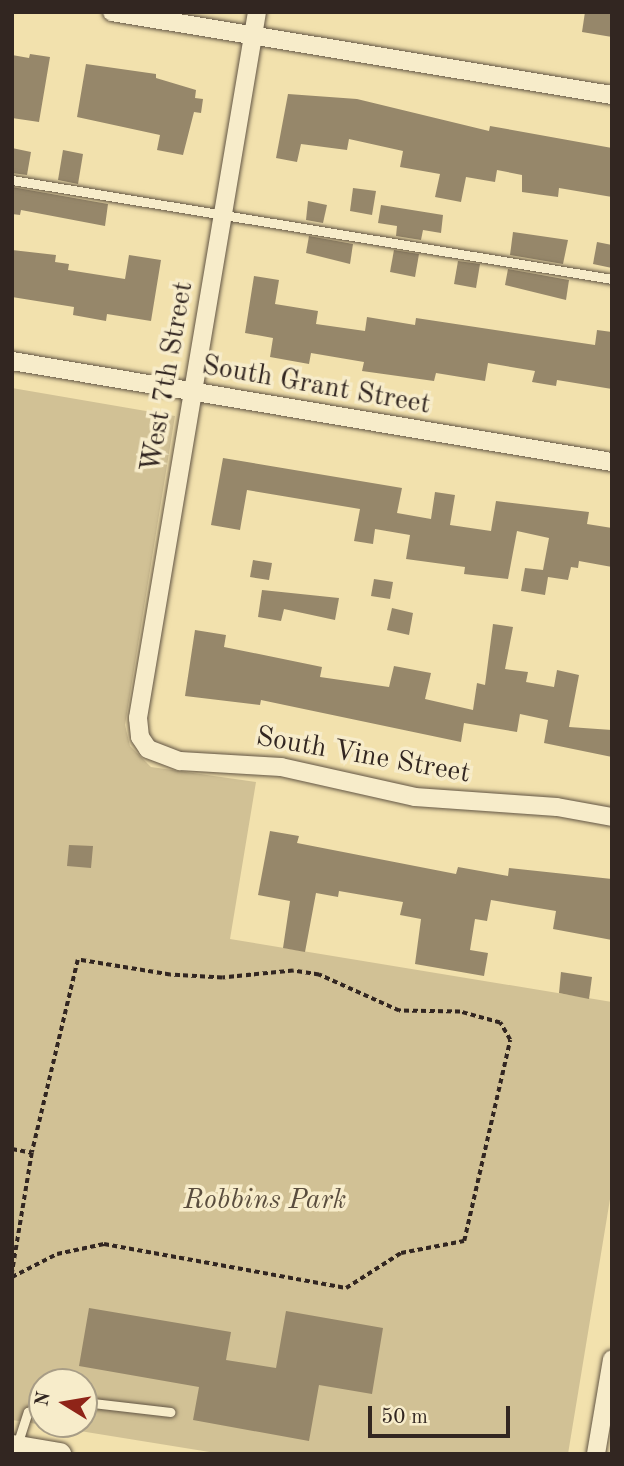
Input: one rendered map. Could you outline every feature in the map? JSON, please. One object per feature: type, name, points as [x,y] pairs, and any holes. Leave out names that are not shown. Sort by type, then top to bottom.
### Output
[{"type":"street","points":[[112,12],[612,95]]},
{"type":"street","name":"West 7th Street","points":[[148,749],[140,737],[138,718],[257,12]]},
{"type":"street","name":"South Grant Street","points":[[12,361],[612,462]]},
{"type":"street","name":"South Vine Street","points":[[148,749],[180,761],[281,767],[415,797],[544,806],[612,817]]},
{"type":"street","points":[[596,1454],[612,1359]]},
{"type":"street","points":[[15,1449],[59,1454]]},
{"type":"lane","points":[[12,180],[612,279]]},
{"type":"lane","points":[[98,1404],[170,1412]]},
{"type":"lane","points":[[15,1449],[28,1412]]},
{"type":"path","points":[[78,960],[170,975],[222,978],[293,971],[319,975],[399,1011],[460,1012],[500,1023],[510,1040],[464,1241],[401,1253],[346,1289],[104,1244],[57,1254],[12,1275],[32,1153],[78,960]]},
{"type":"path","points":[[12,1149],[32,1153]]},
{"type":"green space","name":"Robbins Park","points":[[12,388],[175,416],[125,725],[130,746],[151,767],[256,782],[230,939],[612,1002],[612,1187],[568,1454],[222,1454],[98,1434],[98,1368],[28,1368],[28,1423],[12,1420]]},
{"type":"building","points":[[585,12],[612,12],[612,37],[582,32]]},
{"type":"building","points":[[30,54],[50,57],[39,122],[12,118],[12,55],[29,58]]},
{"type":"building","points":[[86,64],[156,74],[156,78],[196,90],[195,98],[203,99],[201,113],[194,112],[183,155],[157,150],[160,135],[77,117]]},
{"type":"building","points":[[288,94],[357,99],[489,131],[490,126],[612,148],[612,197],[559,188],[558,197],[522,192],[522,175],[497,170],[495,182],[466,177],[461,202],[435,197],[440,174],[400,167],[403,151],[349,139],[347,150],[301,144],[297,162],[276,158]]},
{"type":"building","points":[[12,148],[31,152],[27,175],[12,173]]},
{"type":"building","points":[[63,150],[83,154],[78,184],[58,180]]},
{"type":"building","points":[[12,187],[108,204],[105,226],[21,210],[20,215],[12,214]]},
{"type":"building","points":[[353,188],[376,191],[372,215],[350,211]]},
{"type":"building","points":[[308,201],[327,205],[323,223],[306,220]]},
{"type":"building","points":[[381,205],[443,215],[441,233],[423,230],[421,240],[396,236],[397,226],[378,223]]},
{"type":"building","points":[[513,232],[568,240],[563,264],[510,255]]},
{"type":"building","points":[[309,236],[353,244],[350,264],[306,253]]},
{"type":"building","points":[[597,242],[612,245],[612,268],[593,264]]},
{"type":"building","points":[[12,250],[56,255],[55,262],[69,264],[68,270],[125,279],[129,255],[161,260],[151,321],[107,314],[106,321],[73,315],[74,307],[12,297]]},
{"type":"building","points":[[394,250],[419,254],[415,277],[390,272]]},
{"type":"building","points":[[458,261],[480,264],[476,288],[454,284]]},
{"type":"building","points":[[508,269],[569,280],[566,300],[505,285]]},
{"type":"building","points":[[254,276],[279,280],[275,304],[318,311],[316,324],[365,331],[367,317],[415,325],[416,318],[595,345],[597,330],[612,332],[612,389],[557,380],[556,386],[532,382],[535,371],[488,363],[485,381],[436,373],[434,381],[362,371],[364,362],[311,353],[309,364],[270,357],[273,338],[245,333]]},
{"type":"building","points":[[223,458],[402,488],[397,513],[431,519],[435,492],[455,495],[450,525],[491,531],[496,501],[589,512],[587,524],[612,528],[612,567],[579,561],[578,568],[571,567],[568,580],[548,577],[545,595],[521,591],[525,568],[543,570],[549,538],[517,531],[508,579],[464,574],[465,567],[406,559],[410,535],[375,529],[373,544],[354,541],[360,509],[247,490],[240,530],[211,525]]},
{"type":"building","points":[[253,560],[272,563],[269,580],[250,577]]},
{"type":"building","points":[[374,579],[393,582],[390,599],[371,596]]},
{"type":"building","points":[[262,590],[339,598],[335,620],[284,609],[281,621],[258,617]]},
{"type":"building","points":[[392,608],[413,613],[409,635],[387,630]]},
{"type":"building","points":[[493,624],[513,627],[505,669],[528,672],[526,682],[554,687],[557,670],[579,675],[569,727],[612,730],[612,757],[544,743],[548,720],[520,714],[517,732],[464,723],[461,742],[261,700],[260,705],[185,696],[195,630],[226,635],[224,647],[322,667],[320,677],[389,687],[394,666],[431,673],[425,699],[473,710],[477,683],[485,685]]},
{"type":"building","points":[[270,831],[299,836],[297,843],[456,874],[458,867],[508,876],[509,868],[612,879],[612,940],[553,929],[556,911],[491,900],[487,921],[475,919],[470,950],[488,953],[484,976],[415,964],[421,919],[400,915],[403,902],[339,891],[338,897],[316,893],[305,952],[283,948],[290,901],[258,895]]},
{"type":"building","points":[[69,845],[93,846],[91,868],[67,866]]},
{"type":"building","points":[[561,972],[592,977],[589,999],[559,993]]},
{"type":"building","points":[[89,1308],[231,1332],[226,1360],[276,1368],[286,1311],[383,1328],[372,1394],[319,1385],[309,1441],[193,1420],[199,1387],[79,1366]]}]
